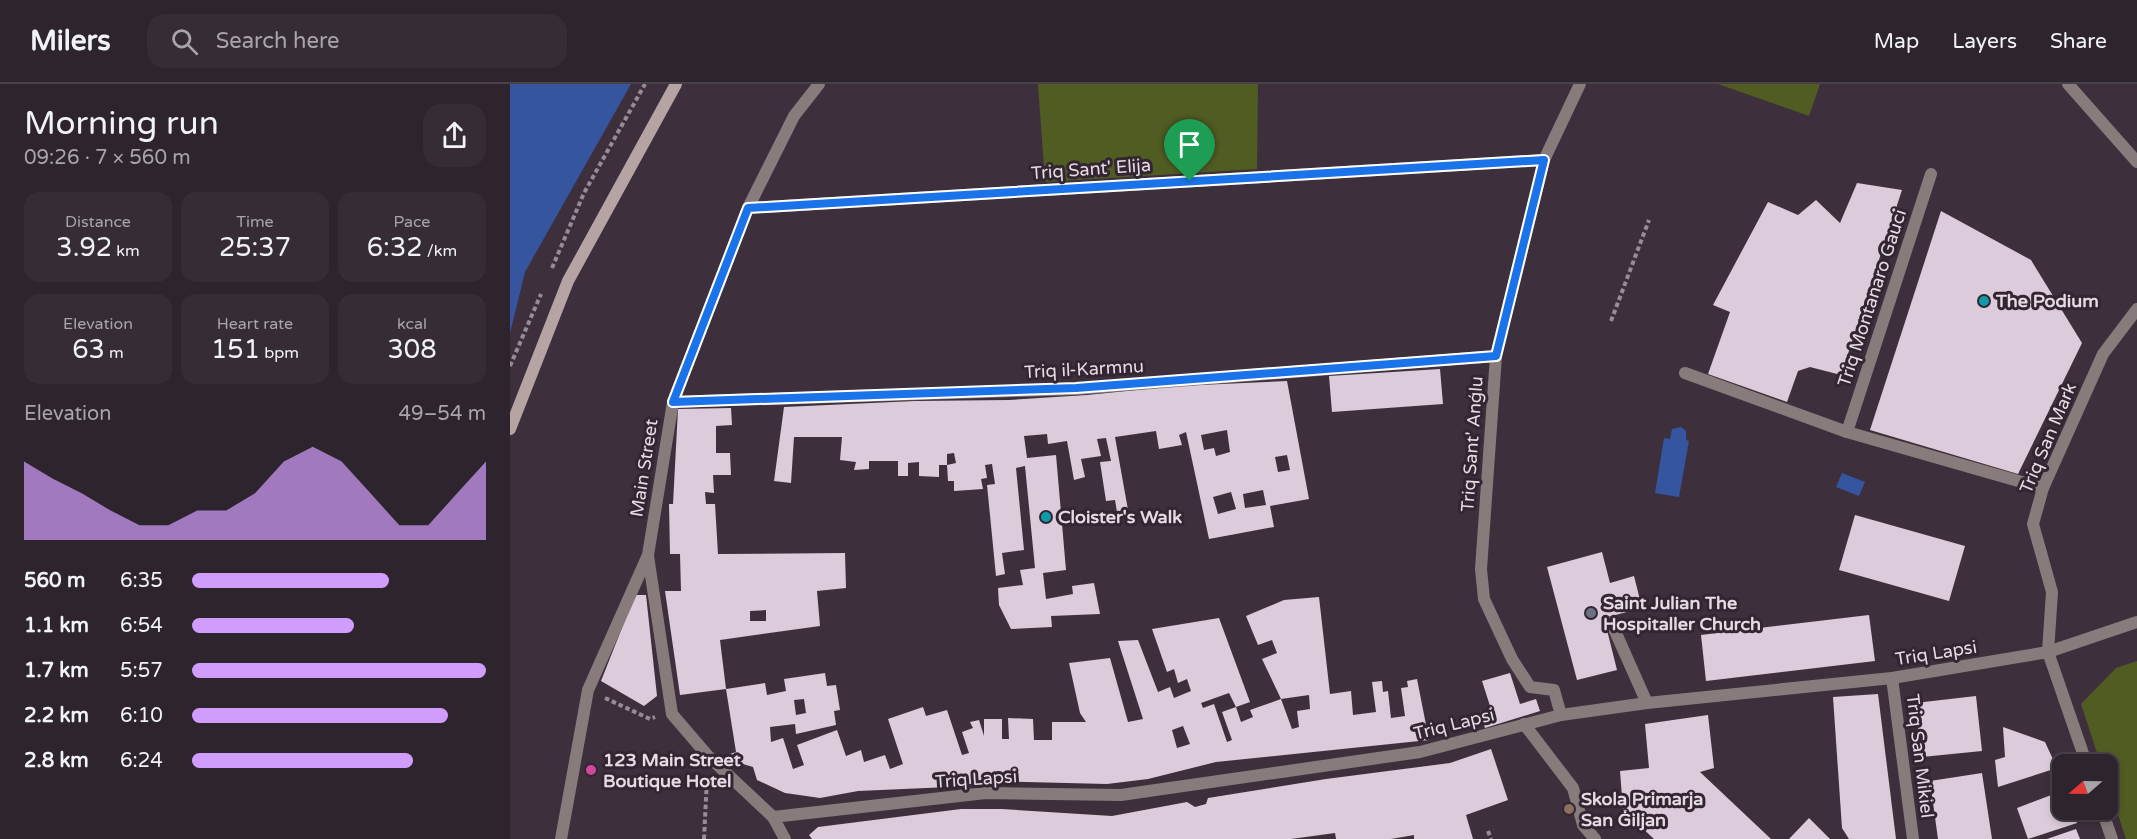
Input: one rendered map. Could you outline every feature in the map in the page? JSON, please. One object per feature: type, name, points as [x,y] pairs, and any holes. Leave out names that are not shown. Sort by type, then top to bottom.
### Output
[{"type":"main road","points":[[510,429],[568,281],[676,84]]},
{"type":"street","name":"Main Street","points":[[561,839],[588,690],[648,555],[673,402],[748,208],[794,116],[819,84]]},
{"type":"street","name":"Triq Sant' Anǵlu","points":[[1561,715],[1554,690],[1530,687],[1512,659],[1484,599],[1480,569],[1496,356],[1544,160],[1580,84]]},
{"type":"street","points":[[2068,84],[2137,162]]},
{"type":"street","name":"Triq Sant' Elija","points":[[748,208],[1544,160]]},
{"type":"street","name":"Triq Montanaro Gauci","points":[[1847,432],[1931,174]]},
{"type":"street","name":"Triq San Mark","points":[[2083,754],[2048,652],[2052,592],[2033,524],[2043,488],[2103,354],[2137,309]]},
{"type":"street","name":"Triq il-Karmnu","points":[[673,402],[1076,388],[1496,356]]},
{"type":"street","points":[[1685,373],[1847,432],[2043,488]]},
{"type":"street","points":[[648,555],[672,714],[708,756],[773,818],[785,839]]},
{"type":"street","points":[[1611,622],[1647,703]]},
{"type":"street","name":"Triq Lapsi","points":[[773,818],[986,793],[1121,795],[1420,752],[1561,715],[1647,703],[1892,678],[2048,652],[2137,622]]},
{"type":"street","name":"Triq San Mikiel","points":[[1892,678],[1913,839]]},
{"type":"street","points":[[1524,724],[1573,788],[1583,825],[1595,839]]},
{"type":"street","points":[[2105,820],[2112,839]]},
{"type":"path","points":[[547,279],[584,193],[645,84]]},
{"type":"path","points":[[1611,321],[1649,220]]},
{"type":"path","points":[[510,366],[543,290]]},
{"type":"path","points":[[588,690],[650,719],[672,714]]},
{"type":"path","points":[[704,839],[708,756]]},
{"type":"path","points":[[1488,831],[1491,839]]},
{"type":"green space","points":[[1038,84],[1258,84],[1257,169],[1045,182]]},
{"type":"green space","points":[[1718,84],[1820,84],[1809,116]]},
{"type":"green space","points":[[2137,661],[2137,839],[2126,839],[2118,815],[2118,754],[2097,754],[2081,704],[2116,668]]},
{"type":"water","points":[[510,84],[631,84],[525,272],[510,333]]},
{"type":"water","points":[[1681,427],[1686,431],[1686,440],[1689,441],[1679,497],[1655,493],[1664,438],[1670,439],[1672,429]]},
{"type":"water","points":[[1842,473],[1865,482],[1859,496],[1836,487]]},
{"type":"building","points":[[1857,183],[1902,190],[1841,375],[1810,367],[1798,371],[1787,402],[1708,374],[1730,312],[1713,305],[1768,202],[1798,215],[1816,200],[1840,223]]},
{"type":"building","name":"The Podium","points":[[1941,211],[2031,260],[2082,343],[2018,474],[1870,430]]},
{"type":"building","points":[[1440,369],[1443,404],[1332,412],[1329,376]]},
{"type":"building","points":[[1287,381],[1309,499],[1270,506],[1274,527],[1209,539],[1186,432],[1179,435],[1182,445],[1159,449],[1156,431],[1115,437],[1128,510],[1117,512],[1115,500],[1106,501],[1100,462],[1111,461],[1106,438],[1097,439],[1101,456],[1081,459],[1085,477],[1074,480],[1067,441],[1048,444],[1047,434],[1024,436],[1027,458],[1056,455],[1066,570],[1043,573],[1046,599],[1073,594],[1072,586],[1094,583],[1100,614],[1051,616],[1052,627],[1011,629],[999,605],[998,588],[1023,585],[1020,570],[1035,568],[1025,466],[1016,468],[1024,550],[1002,553],[1005,574],[996,576],[987,485],[995,484],[992,464],[985,465],[987,478],[981,479],[983,489],[954,491],[954,481],[948,481],[947,465],[939,465],[939,477],[919,476],[919,462],[908,463],[908,476],[898,476],[898,461],[869,461],[869,469],[854,470],[856,462],[840,460],[842,437],[794,437],[791,483],[774,481],[784,407],[915,401],[1009,400],[1177,386]],"holes":[[[1227,430],[1230,452],[1216,456],[1214,448],[1204,450],[1201,435]],[[954,453],[956,463],[947,465],[947,454]],[[1287,455],[1290,470],[1278,472],[1275,457]],[[1263,490],[1266,505],[1245,508],[1243,494]],[[1231,492],[1236,509],[1218,514],[1213,497]]]},
{"type":"building","points":[[731,408],[732,425],[716,426],[716,453],[730,453],[731,475],[713,475],[714,493],[705,492],[706,504],[715,504],[718,554],[845,553],[846,588],[817,591],[820,626],[720,640],[726,689],[680,695],[665,591],[681,591],[680,554],[670,554],[669,504],[673,504],[678,409]],"holes":[[[766,610],[766,621],[750,621],[750,611]]]},
{"type":"building","points":[[1855,515],[1965,546],[1949,601],[1839,570]]},
{"type":"building","name":"Saint Julian The Hospitaller Church","points":[[1602,552],[1610,583],[1634,576],[1642,608],[1604,618],[1617,670],[1577,680],[1547,567]]},
{"type":"building","points":[[635,595],[646,595],[657,696],[644,706],[601,681]]},
{"type":"building","points":[[1319,597],[1330,694],[1351,691],[1353,715],[1376,712],[1372,682],[1382,681],[1383,692],[1388,691],[1391,718],[1405,716],[1401,688],[1408,687],[1407,681],[1417,679],[1429,740],[1216,762],[1148,779],[1107,784],[990,781],[949,787],[858,791],[820,798],[785,793],[757,780],[753,767],[733,761],[730,754],[736,752],[726,689],[765,683],[767,695],[786,691],[784,679],[825,673],[827,686],[836,685],[840,710],[834,711],[836,725],[796,734],[795,724],[770,727],[771,742],[783,738],[793,769],[804,765],[797,745],[837,730],[846,756],[861,750],[864,762],[885,755],[890,769],[903,764],[888,719],[923,707],[926,716],[947,710],[962,755],[969,753],[962,732],[973,728],[970,722],[979,720],[984,736],[984,719],[1002,719],[1002,739],[1009,739],[1008,718],[1033,719],[1034,740],[1052,740],[1052,722],[1086,722],[1080,713],[1069,663],[1110,658],[1128,722],[1143,719],[1118,641],[1138,640],[1158,692],[1170,687],[1174,698],[1191,691],[1187,679],[1178,683],[1174,669],[1167,672],[1152,629],[1219,618],[1250,702],[1236,707],[1241,722],[1253,717],[1250,710],[1281,699],[1262,659],[1277,653],[1272,640],[1258,645],[1246,616],[1284,600]],"holes":[[[1229,693],[1236,707],[1222,712],[1232,740],[1227,742],[1214,704],[1203,708],[1201,703]],[[1309,695],[1310,709],[1297,711],[1299,727],[1292,729],[1281,699]],[[804,699],[806,713],[796,715],[794,700]],[[1183,726],[1190,744],[1177,748],[1172,730]]]},
{"type":"building","points":[[1869,615],[1875,661],[1706,681],[1701,635]]},
{"type":"building","points":[[1510,673],[1520,704],[1536,699],[1540,711],[1485,728],[1480,712],[1491,709],[1482,681]]},
{"type":"building","points":[[1878,694],[1896,839],[1849,839],[1842,828],[1833,697]]},
{"type":"building","points":[[1976,696],[1982,751],[1922,757],[1915,703]]},
{"type":"building","points":[[1708,715],[1714,768],[1700,772],[1771,839],[1654,839],[1623,810],[1620,771],[1649,768],[1645,724]]},
{"type":"building","points":[[2003,727],[2045,742],[2052,757],[2052,770],[1998,787],[1995,760],[2005,757]]},
{"type":"building","points":[[1491,749],[1508,800],[1466,815],[1473,839],[1414,839],[1414,835],[1391,839],[1336,839],[1335,833],[1291,839],[812,839],[809,835],[818,827],[961,809],[1002,809],[1112,816],[1187,802],[1195,807],[1206,804],[1208,798],[1326,779],[1450,763]]},
{"type":"building","points":[[1982,773],[1992,839],[1938,839],[1930,781]]},
{"type":"building","points":[[2052,795],[2052,820],[2076,820],[2077,823],[2028,839],[2017,808]]},
{"type":"building","points":[[1809,818],[1830,839],[1789,839]]},
{"type":"building","points":[[2076,829],[2080,839],[2047,839]]},
{"type":"place","name":"The Podium","points":[[1984,301]]},
{"type":"place","name":"Cloister's Walk","points":[[1046,517]]},
{"type":"place","name":"Saint Julian The Hospitaller Church","points":[[1591,613]]},
{"type":"place","name":"123 Main Street Boutique Hotel","points":[[591,770]]},
{"type":"place","name":"Skola Primarja San Ġiljan","points":[[1569,809]]},
{"type":"route","points":[[1544,160],[1496,356],[1076,388],[673,402],[748,208],[1190,181],[1544,160]]}]
